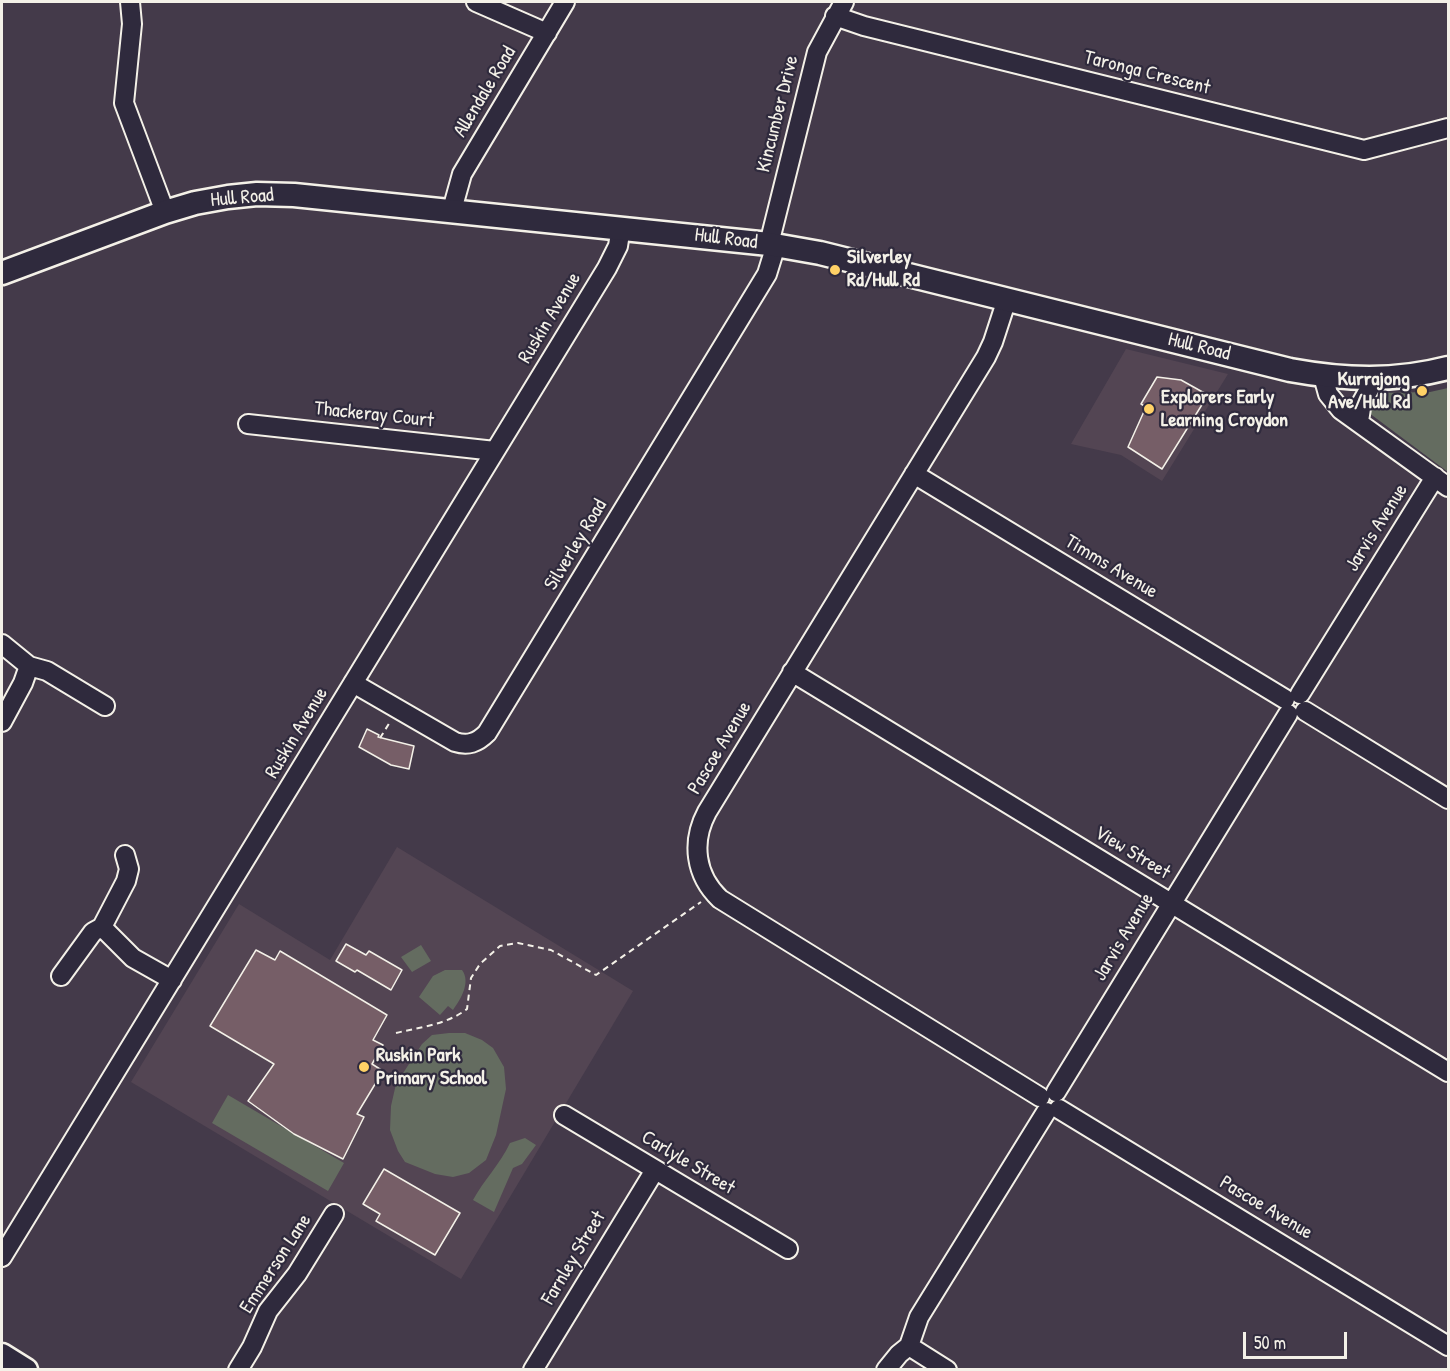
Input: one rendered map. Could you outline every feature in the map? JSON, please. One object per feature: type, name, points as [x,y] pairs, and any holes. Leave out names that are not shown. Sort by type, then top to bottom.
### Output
[{"type":"main road","name":"Hull Road","points":[[2,273],[165,212],[228,196],[294,195],[772,244],[820,253],[1290,370],[1323,376],[1375,380],[1426,374],[1449,368]]},
{"type":"main road","points":[[2,1355],[26,1370]]},
{"type":"street","points":[[130,2],[132,24],[124,103],[165,212]]},
{"type":"street","points":[[476,2],[546,33]]},
{"type":"street","name":"Allendale Road","points":[[452,210],[462,174],[565,2]]},
{"type":"street","name":"Taronga Crescent","points":[[840,9],[864,26],[1364,150],[1449,128]]},
{"type":"street","name":"Kincumber Drive","points":[[772,244],[817,52],[840,9]]},
{"type":"street","name":"Ruskin Avenue","points":[[2,1257],[611,262],[618,246],[621,227]]},
{"type":"street","name":"Silverley Road","points":[[353,683],[463,745],[472,744],[487,733],[767,274],[772,244]]},
{"type":"street","name":"Pascoe Avenue","points":[[1007,299],[997,332],[986,357],[707,812],[698,833],[699,864],[703,877],[714,893],[730,906],[1449,1346]]},
{"type":"street","points":[[1323,376],[1328,394],[1341,410],[1442,482]]},
{"type":"street","points":[[1359,421],[1362,402],[1375,380]]},
{"type":"street","name":"Thackeray Court","points":[[248,424],[495,451]]},
{"type":"street","name":"Timms Avenue","points":[[914,474],[1449,799]]},
{"type":"street","name":"Jarvis Avenue","points":[[886,1370],[909,1346],[919,1317],[1294,705],[1442,482]]},
{"type":"street","points":[[2,644],[29,666],[47,671],[105,706]]},
{"type":"street","points":[[2,722],[23,683],[29,666]]},
{"type":"street","name":"View Street","points":[[792,672],[1449,1072]]},
{"type":"street","points":[[61,976],[93,932],[102,927],[126,881],[129,869],[125,855]]},
{"type":"street","points":[[102,927],[133,958],[172,980]]},
{"type":"street","name":"Carlyle Street","points":[[564,1115],[788,1249]]},
{"type":"street","name":"Farnley Street","points":[[533,1370],[655,1170]]},
{"type":"street","name":"Emmerson Lane","points":[[238,1370],[252,1347],[268,1311],[297,1274],[334,1214]]},
{"type":"street","points":[[909,1346],[947,1370]]},
{"type":"path","points":[[380,738],[390,721]]},
{"type":"path","points":[[396,1033],[440,1023],[456,1017],[466,1009],[471,978],[480,964],[500,946],[518,943],[551,950],[596,975],[714,893]]},
{"type":"shaded area","name":"Explorers Early Learning Croydon","points":[[1126,349],[1228,374],[1162,481],[1121,455],[1071,444]]},
{"type":"shaded area","points":[[1448,388],[1448,472],[1369,413],[1369,402],[1377,393],[1430,392]]},
{"type":"shaded area","name":"Ruskin Park Primary School","points":[[397,847],[633,991],[461,1279],[131,1082],[239,904],[330,960]]},
{"type":"shaded area","points":[[421,945],[431,961],[412,972],[401,957]]},
{"type":"shaded area","points":[[445,970],[462,970],[466,980],[462,996],[453,1010],[448,1006],[440,1015],[419,997],[433,976]]},
{"type":"shaded area","points":[[465,1033],[482,1040],[493,1048],[504,1067],[506,1089],[496,1135],[486,1160],[469,1173],[453,1177],[435,1174],[405,1162],[390,1130],[391,1106],[396,1084],[422,1044],[432,1035]]},
{"type":"shaded area","points":[[228,1095],[344,1163],[328,1191],[212,1123]]},
{"type":"shaded area","points":[[525,1138],[536,1145],[522,1164],[513,1168],[494,1212],[473,1200],[510,1143]]},
{"type":"building","points":[[1157,377],[1181,380],[1208,395],[1162,469],[1128,447],[1146,407],[1141,404]]},
{"type":"building","points":[[367,729],[379,735],[378,737],[414,746],[409,769],[391,765],[359,747]]},
{"type":"building","points":[[346,944],[366,955],[369,951],[402,970],[391,990],[357,970],[355,972],[336,961]]},
{"type":"building","points":[[256,950],[275,960],[280,951],[387,1015],[373,1040],[383,1045],[372,1064],[383,1071],[357,1114],[364,1117],[343,1159],[294,1134],[248,1101],[274,1064],[210,1026]]},
{"type":"building","points":[[384,1169],[460,1213],[435,1255],[376,1221],[380,1214],[363,1204]]},
{"type":"place","name":"Silverley Rd/Hull Rd","points":[[835,270]]},
{"type":"place","name":"Kurrajong Ave/Hull Rd","points":[[1422,391]]},
{"type":"place","name":"Explorers Early Learning Croydon","points":[[1149,409]]},
{"type":"place","name":"Ruskin Park Primary School","points":[[364,1067]]}]
